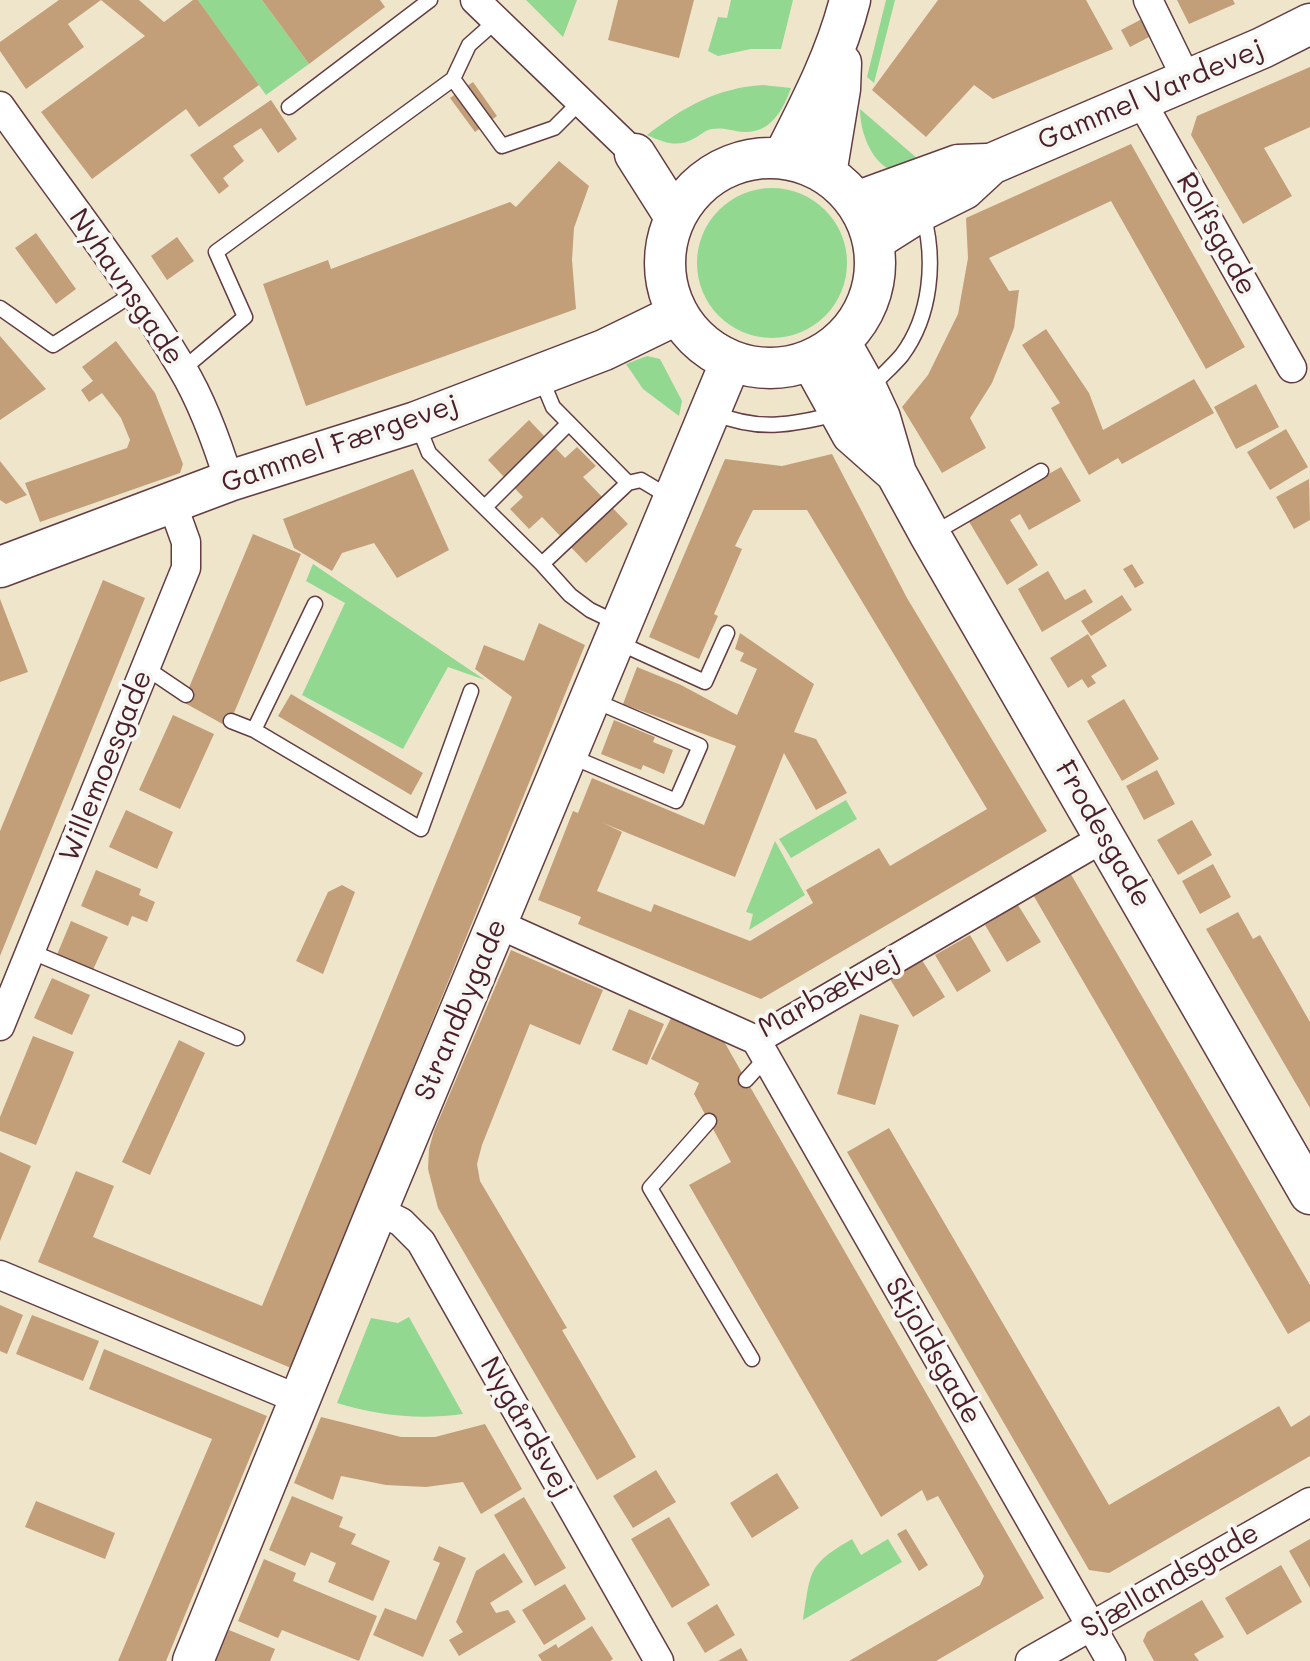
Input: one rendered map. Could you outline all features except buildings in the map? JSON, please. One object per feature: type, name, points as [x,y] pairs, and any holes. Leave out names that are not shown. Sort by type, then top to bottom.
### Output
[{"type":"street","points":[[475,0],[686,202]]},
{"type":"street","points":[[1148,0],[1187,80]]},
{"type":"street","points":[[783,158],[821,83],[846,15]]},
{"type":"street","points":[[826,174],[840,89],[846,15]]},
{"type":"street","name":"Gammel Vardevej","points":[[873,241],[922,210],[964,189],[991,164],[1141,101],[1310,24]]},
{"type":"street","name":"Rolfsgade","points":[[1141,101],[1292,368]]},
{"type":"street","name":"Nyhavnsgade","points":[[0,106],[183,369],[205,415],[229,481]]},
{"type":"street","points":[[783,158],[826,174],[856,202],[873,241],[875,269],[869,298],[857,322],[826,351],[784,368],[757,368],[731,361],[710,350],[692,334],[678,314],[668,291],[664,266],[666,241],[686,202],[712,174],[748,160],[783,158]]},
{"type":"street","name":"Gammel Vardevej","points":[[856,202],[958,165],[991,164]]},
{"type":"street","name":"Gammel Færgevej","points":[[0,567],[229,481],[416,422],[604,350],[678,314]]},
{"type":"street","name":"Frodesgade","points":[[826,351],[854,401],[852,434],[896,473],[1310,1194]]},
{"type":"street","name":"Strandbygade","points":[[203,1646],[298,1399],[377,1210],[440,1076],[566,754],[731,361]]},
{"type":"street","name":"Willemoesgade","points":[[0,1026],[186,568],[186,542],[172,503]]},
{"type":"street","name":"Marbækvej","points":[[498,924],[761,1049],[1105,837]]},
{"type":"street","name":"Skjoldsgade","points":[[761,1049],[1111,1661]]},
{"type":"street","name":"Nygårdsvej","points":[[377,1210],[401,1222],[421,1242],[659,1661]]},
{"type":"street","points":[[0,1275],[298,1399]]},
{"type":"street","name":"Sjællandsgade","points":[[1030,1661],[1310,1502]]},
{"type":"lane","points":[[289,107],[430,0]]},
{"type":"lane","points":[[183,369],[245,317],[216,252],[453,79],[469,45],[496,21]]},
{"type":"lane","points":[[453,79],[502,146],[554,128],[580,102]]},
{"type":"lane","points":[[709,411],[752,424],[802,423],[854,401],[902,354],[916,329],[928,293],[929,248],[922,210]]},
{"type":"lane","points":[[0,308],[53,345],[133,294]]},
{"type":"lane","points":[[540,374],[553,407],[628,483]]},
{"type":"lane","points":[[416,422],[429,453],[570,595],[616,632],[705,682],[727,633]]},
{"type":"lane","points":[[485,507],[569,423]]},
{"type":"lane","points":[[930,535],[1041,471]]},
{"type":"lane","points":[[542,564],[628,483],[641,480],[672,498]]},
{"type":"lane","points":[[254,730],[315,604]]},
{"type":"lane","points":[[146,668],[186,695]]},
{"type":"lane","points":[[231,721],[254,730],[421,829],[471,691]]},
{"type":"lane","points":[[566,754],[676,801],[700,746],[589,698]]},
{"type":"lane","points":[[32,952],[237,1038]]},
{"type":"lane","points":[[746,1080],[761,1049]]},
{"type":"lane","points":[[709,1121],[650,1188],[752,1359]]},
{"type":"green space","points":[[198,0],[262,0],[309,64],[266,95]]},
{"type":"green space","points":[[526,0],[577,0],[563,37]]},
{"type":"green space","points":[[731,0],[793,0],[781,49],[751,49],[718,56],[708,51],[718,17],[727,18]]},
{"type":"green space","points":[[886,0],[895,0],[874,83],[867,77]]},
{"type":"green space","points":[[763,85],[791,88],[780,112],[762,129],[744,132],[712,129],[677,144],[647,135],[701,101],[730,90]]},
{"type":"green space","points":[[860,109],[918,159],[890,170],[883,165],[868,144]]},
{"type":"green space","points":[[772,188],[801,194],[825,210],[841,234],[847,263],[841,292],[825,316],[801,332],[772,338],[743,332],[719,316],[703,292],[697,263],[703,234],[719,210],[743,194]]},
{"type":"green space","points":[[647,356],[660,359],[682,401],[679,416],[643,389],[626,364]]},
{"type":"green space","points":[[313,564],[485,680],[448,667],[403,749],[302,695],[345,603],[306,581]]},
{"type":"green space","points":[[846,800],[857,819],[791,858],[779,839]]},
{"type":"green space","points":[[775,841],[805,895],[749,930],[753,914],[746,912]]},
{"type":"green space","points":[[409,1317],[463,1414],[400,1416],[337,1403],[371,1318],[398,1323]]},
{"type":"green space","points":[[852,1539],[861,1555],[888,1539],[902,1562],[803,1620],[814,1571],[826,1556]]}]
